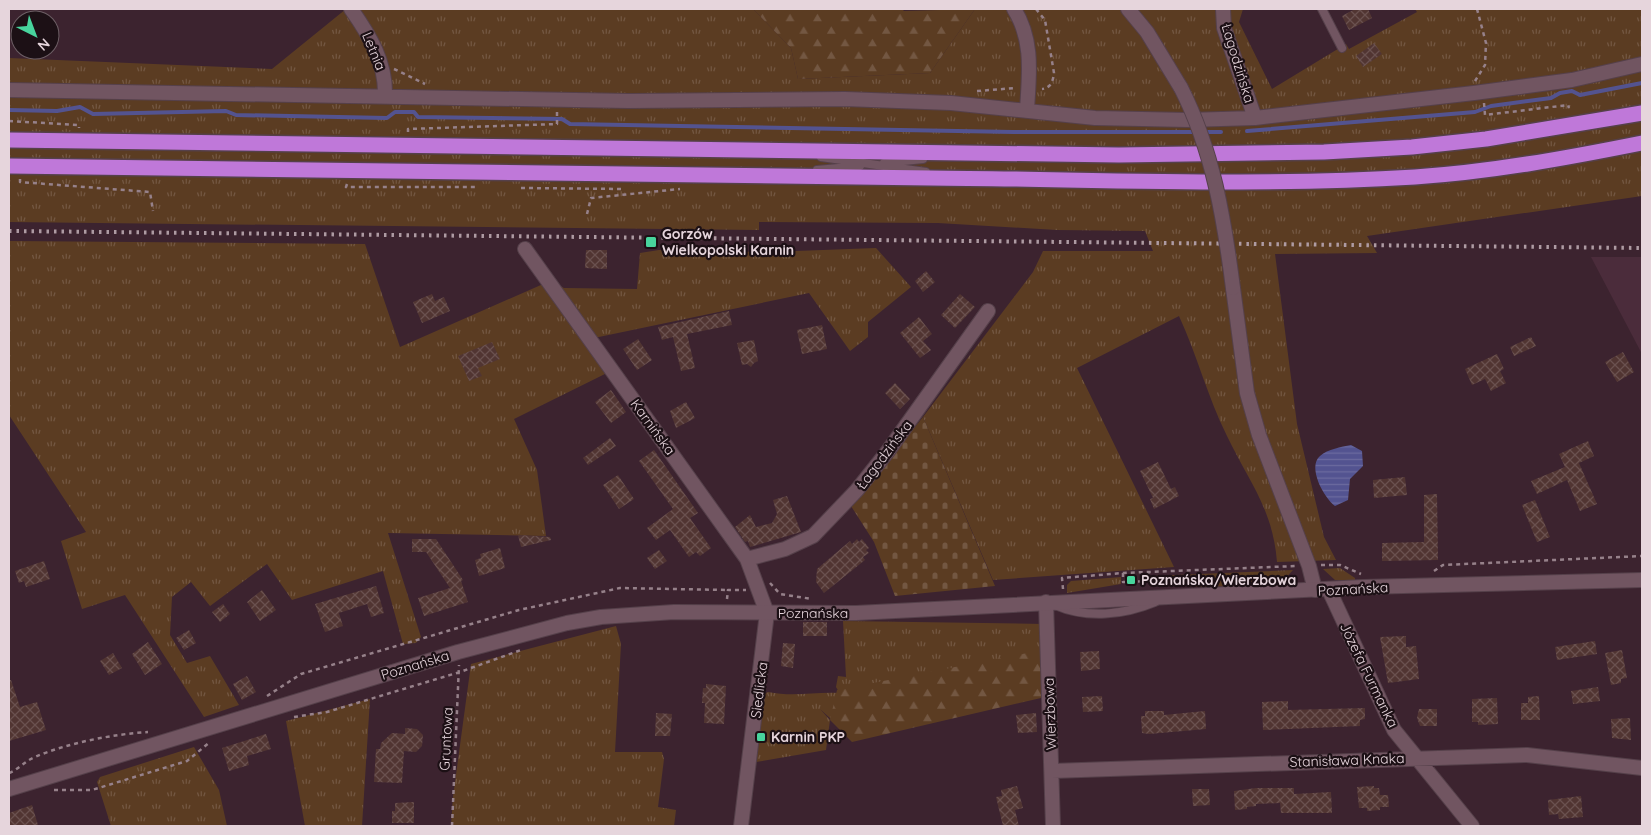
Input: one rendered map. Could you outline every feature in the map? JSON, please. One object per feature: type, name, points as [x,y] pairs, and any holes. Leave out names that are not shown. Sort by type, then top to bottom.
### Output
[{"type":"highway","points":[[9,140],[1128,155],[1324,152],[1412,147],[1486,139],[1642,113]]},
{"type":"highway","points":[[9,166],[1197,181],[1415,176],[1494,169],[1577,156],[1642,143]]},
{"type":"street","name":"Letnia","points":[[351,9],[373,42],[381,62],[386,82],[385,96]]},
{"type":"street","points":[[1014,9],[1028,40],[1030,62],[1027,110]]},
{"type":"street","name":"Józefa Furmanka","points":[[1128,9],[1147,32],[1181,88],[1203,136],[1211,161],[1222,211],[1239,344],[1250,401],[1272,472],[1317,562],[1322,590],[1394,730],[1472,826]]},
{"type":"street","name":"Łagodzińska","points":[[1223,9],[1224,28],[1255,118]]},
{"type":"street","points":[[9,90],[629,102],[855,99],[951,103],[1095,118],[1188,120],[1255,118],[1474,93],[1572,80],[1642,64]]},
{"type":"street","name":"Karnińska","points":[[525,249],[747,559],[767,613]]},
{"type":"street","name":"Łagodzińska","points":[[747,559],[801,543],[818,531],[857,490],[888,451],[988,311]]},
{"type":"street","name":"Poznańska","points":[[9,789],[458,652],[567,622],[601,617],[674,612],[856,612],[1046,602],[1063,594],[1169,596],[1363,587],[1642,580]]},
{"type":"street","name":"Wierzbowa","points":[[1046,602],[1053,826]]},
{"type":"street","name":"Siedlicka","points":[[741,826],[767,613]]},
{"type":"street","name":"Stanisława Knaka","points":[[1052,771],[1527,755],[1642,768]]},
{"type":"lane","points":[[1322,9],[1342,48]]},
{"type":"lane","points":[[767,150],[975,178]]},
{"type":"lane","points":[[768,176],[974,153]]},
{"type":"lane","points":[[1046,602],[1067,610],[1104,613],[1133,610],[1169,596]]},
{"type":"path","points":[[1474,93],[1474,82],[1485,65],[1486,43],[1477,9]]},
{"type":"path","points":[[390,66],[434,88]]},
{"type":"path","points":[[1484,107],[1484,113],[1568,105],[1569,108]]},
{"type":"path","points":[[408,132],[408,129],[556,122],[557,116]]},
{"type":"path","points":[[9,120],[79,125],[79,128]]},
{"type":"path","points":[[20,180],[20,182],[150,192],[153,201],[153,211]]},
{"type":"path","points":[[347,184],[346,187],[484,187]]},
{"type":"path","points":[[520,188],[662,190],[662,192]]},
{"type":"path","points":[[587,214],[590,200],[680,189]]},
{"type":"path","points":[[1432,572],[1439,570],[1443,565],[1642,556]]},
{"type":"path","points":[[1063,594],[1062,578],[1123,573],[1317,562],[1340,565],[1362,575]]},
{"type":"path","points":[[1123,573],[1123,582],[1149,581],[1148,572]]},
{"type":"path","points":[[260,700],[301,674],[519,610],[620,588],[728,590],[758,587],[770,583],[780,594],[814,600]]},
{"type":"path","points":[[1055,588],[1063,594]]},
{"type":"path","points":[[725,612],[728,590]]},
{"type":"path","points":[[290,717],[327,712],[460,672],[528,648]]},
{"type":"path","name":"Gruntowa","points":[[452,826],[460,672],[458,652]]},
{"type":"path","points":[[9,772],[44,754],[116,734],[152,731]]},
{"type":"path","points":[[53,790],[92,790],[187,761],[213,740]]},
{"type":"shaded area","points":[[1591,257],[1642,257],[1642,354]]},
{"type":"shaded area","points":[[1351,445],[1362,451],[1363,466],[1350,479],[1348,500],[1335,506],[1326,496],[1318,482],[1315,467],[1316,461],[1327,452]]},
{"type":"green space","points":[[346,9],[753,9],[791,48],[798,79],[930,73],[975,9],[1243,9],[1239,22],[1272,89],[1346,44],[1349,49],[1417,12],[1415,9],[1642,9],[1642,196],[1367,236],[1377,253],[1275,254],[1297,424],[1324,537],[1336,560],[1277,562],[1271,526],[1259,496],[1220,422],[1179,316],[1077,368],[1174,567],[993,580],[923,417],[1033,272],[1043,251],[1153,251],[1145,231],[1057,230],[938,223],[759,222],[759,230],[9,222],[9,58],[10,60],[57,60],[272,69]]},
{"type":"green space","points":[[753,9],[902,9],[904,11],[975,9],[930,73],[798,79],[791,48]]},
{"type":"green space","points":[[9,241],[365,244],[400,347],[550,281],[564,288],[637,289],[640,253],[659,250],[770,252],[876,248],[911,287],[868,322],[868,337],[850,351],[809,293],[594,338],[613,370],[514,419],[537,470],[546,536],[388,533],[421,637],[416,643],[403,644],[383,571],[292,600],[267,564],[210,606],[191,582],[172,597],[170,635],[187,663],[210,656],[239,705],[204,717],[125,595],[82,609],[61,541],[86,532],[9,415]]},
{"type":"green space","points":[[923,417],[995,586],[895,596],[874,542],[851,506]]},
{"type":"green space","points":[[1340,568],[1355,578],[1355,581],[1335,580],[1323,569]]},
{"type":"green space","points":[[1293,570],[1283,581],[1271,585],[1201,587],[1151,583],[1151,576]]},
{"type":"green space","points":[[1121,577],[1121,584],[1067,593],[1067,585],[1071,581]]},
{"type":"green space","points":[[843,621],[1044,624],[1046,651],[839,692],[836,687],[838,676],[846,677]]},
{"type":"green space","points":[[616,626],[621,644],[615,752],[662,752],[664,759],[658,807],[676,810],[674,826],[451,826],[453,797],[471,664]]},
{"type":"green space","points":[[1048,649],[1053,694],[1041,698],[852,742],[830,720],[837,690]]},
{"type":"green space","points":[[768,692],[794,694],[838,693],[831,719],[820,709],[830,720],[826,750],[756,762],[764,694]]},
{"type":"green space","points":[[370,699],[362,826],[305,826],[286,721]]},
{"type":"green space","points":[[194,747],[219,790],[227,826],[111,826],[97,782],[100,777]]},
{"type":"building","points":[[1355,9],[1368,9],[1372,18],[1349,30],[1342,16]]},
{"type":"building","points":[[1374,43],[1382,54],[1363,67],[1356,56]]},
{"type":"building","points":[[586,250],[607,250],[607,269],[585,268]]},
{"type":"building","points":[[926,271],[935,282],[923,292],[915,281]]},
{"type":"building","points":[[432,294],[435,301],[444,297],[450,311],[422,323],[413,302]]},
{"type":"building","points":[[960,294],[975,307],[955,328],[941,315]]},
{"type":"building","points":[[729,311],[732,325],[687,334],[695,368],[681,371],[673,337],[662,340],[658,327]]},
{"type":"building","points":[[919,317],[932,334],[923,341],[931,350],[920,358],[900,333]]},
{"type":"building","points":[[822,325],[827,349],[802,354],[797,330]]},
{"type":"building","points":[[1531,337],[1536,346],[1514,356],[1510,347]]},
{"type":"building","points":[[638,339],[652,360],[637,370],[623,349]]},
{"type":"building","points":[[754,340],[758,361],[751,367],[747,364],[742,365],[737,343]]},
{"type":"building","points":[[492,342],[500,359],[478,368],[482,376],[469,381],[458,356]]},
{"type":"building","points":[[1623,352],[1634,372],[1617,382],[1605,362]]},
{"type":"building","points":[[1497,354],[1504,369],[1500,371],[1506,383],[1491,391],[1485,379],[1472,385],[1465,369]]},
{"type":"building","points":[[895,383],[910,399],[900,409],[885,393]]},
{"type":"building","points":[[611,390],[626,412],[611,423],[595,402]]},
{"type":"building","points":[[686,402],[695,418],[676,428],[670,411]]},
{"type":"building","points":[[610,438],[616,446],[588,465],[583,458]]},
{"type":"building","points":[[1588,441],[1594,456],[1579,463],[1597,504],[1580,511],[1567,480],[1537,494],[1531,481],[1565,467],[1559,454]]},
{"type":"building","points":[[654,450],[698,513],[690,518],[711,548],[700,556],[696,552],[689,557],[670,530],[656,540],[647,528],[673,509],[639,461]]},
{"type":"building","points":[[1158,462],[1171,489],[1175,487],[1179,496],[1154,509],[1150,499],[1153,498],[1140,471]]},
{"type":"building","points":[[618,475],[634,499],[619,509],[603,485]]},
{"type":"building","points":[[1405,477],[1407,495],[1374,498],[1373,480]]},
{"type":"building","points":[[1437,494],[1438,560],[1382,561],[1382,543],[1424,542],[1424,495]]},
{"type":"building","points":[[787,496],[801,532],[750,547],[748,541],[745,542],[735,527],[750,515],[756,527],[772,523],[777,514],[773,500]]},
{"type":"building","points":[[1535,500],[1550,537],[1537,542],[1522,505]]},
{"type":"building","points":[[518,535],[550,537],[551,540],[521,547]]},
{"type":"building","points":[[412,539],[436,539],[463,580],[461,581],[468,602],[424,616],[418,598],[450,588],[426,552],[412,552]]},
{"type":"building","points":[[857,539],[859,542],[862,539],[869,548],[866,550],[869,553],[863,557],[865,560],[824,593],[816,582],[817,569],[850,541],[852,544]]},
{"type":"building","points":[[500,548],[505,568],[479,576],[475,560],[481,558],[480,554]]},
{"type":"building","points":[[659,550],[667,561],[655,569],[647,558]]},
{"type":"building","points":[[44,561],[50,579],[26,587],[24,581],[19,583],[15,571]]},
{"type":"building","points":[[376,586],[384,613],[371,617],[367,604],[339,613],[343,626],[325,632],[315,604]]},
{"type":"building","points":[[262,590],[276,610],[260,621],[247,602]]},
{"type":"building","points":[[223,604],[230,614],[220,622],[212,612]]},
{"type":"building","points":[[803,622],[827,622],[827,636],[803,636]]},
{"type":"building","points":[[189,630],[196,643],[184,650],[176,638]]},
{"type":"building","points":[[1406,636],[1406,647],[1416,646],[1419,679],[1388,683],[1380,637]]},
{"type":"building","points":[[1595,641],[1597,654],[1557,660],[1555,647]]},
{"type":"building","points":[[148,642],[162,664],[145,675],[132,654]]},
{"type":"building","points":[[783,643],[795,644],[793,668],[781,666]]},
{"type":"building","points":[[1622,650],[1627,678],[1621,679],[1621,683],[1611,685],[1605,653]]},
{"type":"building","points":[[1099,651],[1100,669],[1081,671],[1080,652]]},
{"type":"building","points":[[113,653],[122,668],[109,675],[100,661]]},
{"type":"building","points":[[247,676],[256,692],[242,700],[233,684]]},
{"type":"building","points":[[9,680],[11,680],[20,707],[37,702],[46,730],[9,741]]},
{"type":"building","points":[[706,684],[726,686],[724,724],[704,723],[705,703],[702,703],[703,688],[706,688]]},
{"type":"building","points":[[1598,687],[1600,701],[1573,704],[1571,691]]},
{"type":"building","points":[[1102,696],[1103,711],[1083,712],[1082,697]]},
{"type":"building","points":[[1539,696],[1540,720],[1521,720],[1521,703],[1528,703],[1528,697]]},
{"type":"building","points":[[1497,698],[1498,724],[1478,725],[1478,722],[1472,722],[1472,699]]},
{"type":"building","points":[[1288,701],[1288,710],[1365,708],[1365,719],[1360,720],[1360,726],[1263,730],[1262,702]]},
{"type":"building","points":[[1419,709],[1437,709],[1437,726],[1420,726],[1417,718]]},
{"type":"building","points":[[1145,711],[1164,711],[1164,715],[1205,711],[1206,729],[1142,733],[1141,716],[1145,716]]},
{"type":"building","points":[[656,713],[672,714],[670,736],[655,736]]},
{"type":"building","points":[[1036,713],[1037,732],[1018,733],[1016,715]]},
{"type":"building","points":[[1630,718],[1631,740],[1612,738],[1611,719]]},
{"type":"building","points":[[405,728],[417,729],[423,735],[422,746],[416,752],[404,751],[402,783],[374,782],[376,749],[380,749],[381,743],[392,733],[405,734]]},
{"type":"building","points":[[266,734],[271,749],[247,756],[249,765],[229,771],[222,748]]},
{"type":"building","points":[[1017,786],[1023,808],[1015,810],[1019,826],[1003,826],[996,797],[1002,796],[1001,790]]},
{"type":"building","points":[[1374,786],[1374,788],[1379,788],[1380,795],[1388,795],[1389,807],[1380,807],[1380,810],[1367,811],[1367,808],[1359,808],[1357,787]]},
{"type":"building","points":[[1256,788],[1294,788],[1294,794],[1331,792],[1332,813],[1281,813],[1280,803],[1256,804],[1256,806],[1247,807],[1247,809],[1235,810],[1234,791]]},
{"type":"building","points":[[1192,789],[1209,789],[1210,805],[1193,806]]},
{"type":"building","points":[[1581,796],[1583,817],[1559,819],[1558,814],[1549,815],[1548,800]]},
{"type":"building","points":[[414,802],[414,823],[392,823],[392,811],[395,811],[395,803]]},
{"type":"building","points":[[32,805],[38,825],[9,826],[9,813]]},
{"type":"waterway","points":[[1247,131],[1475,112],[1491,106],[1551,98],[1560,93],[1572,91],[1580,95],[1642,83]]},
{"type":"waterway","points":[[9,110],[57,111],[80,107],[93,114],[226,111],[236,115],[387,118],[395,112],[414,112],[418,117],[562,119],[570,124],[1013,132],[1195,132]]},
{"type":"waterway","points":[[1202,132],[1221,132]]},
{"type":"railway","points":[[9,231],[1642,248]]},
{"type":"place","name":"Gorzów Wielkopolski Karnin","points":[[651,242]]},
{"type":"place","name":"Poznańska/Wierzbowa","points":[[1131,580]]},
{"type":"place","name":"Karnin PKP","points":[[761,737]]}]
